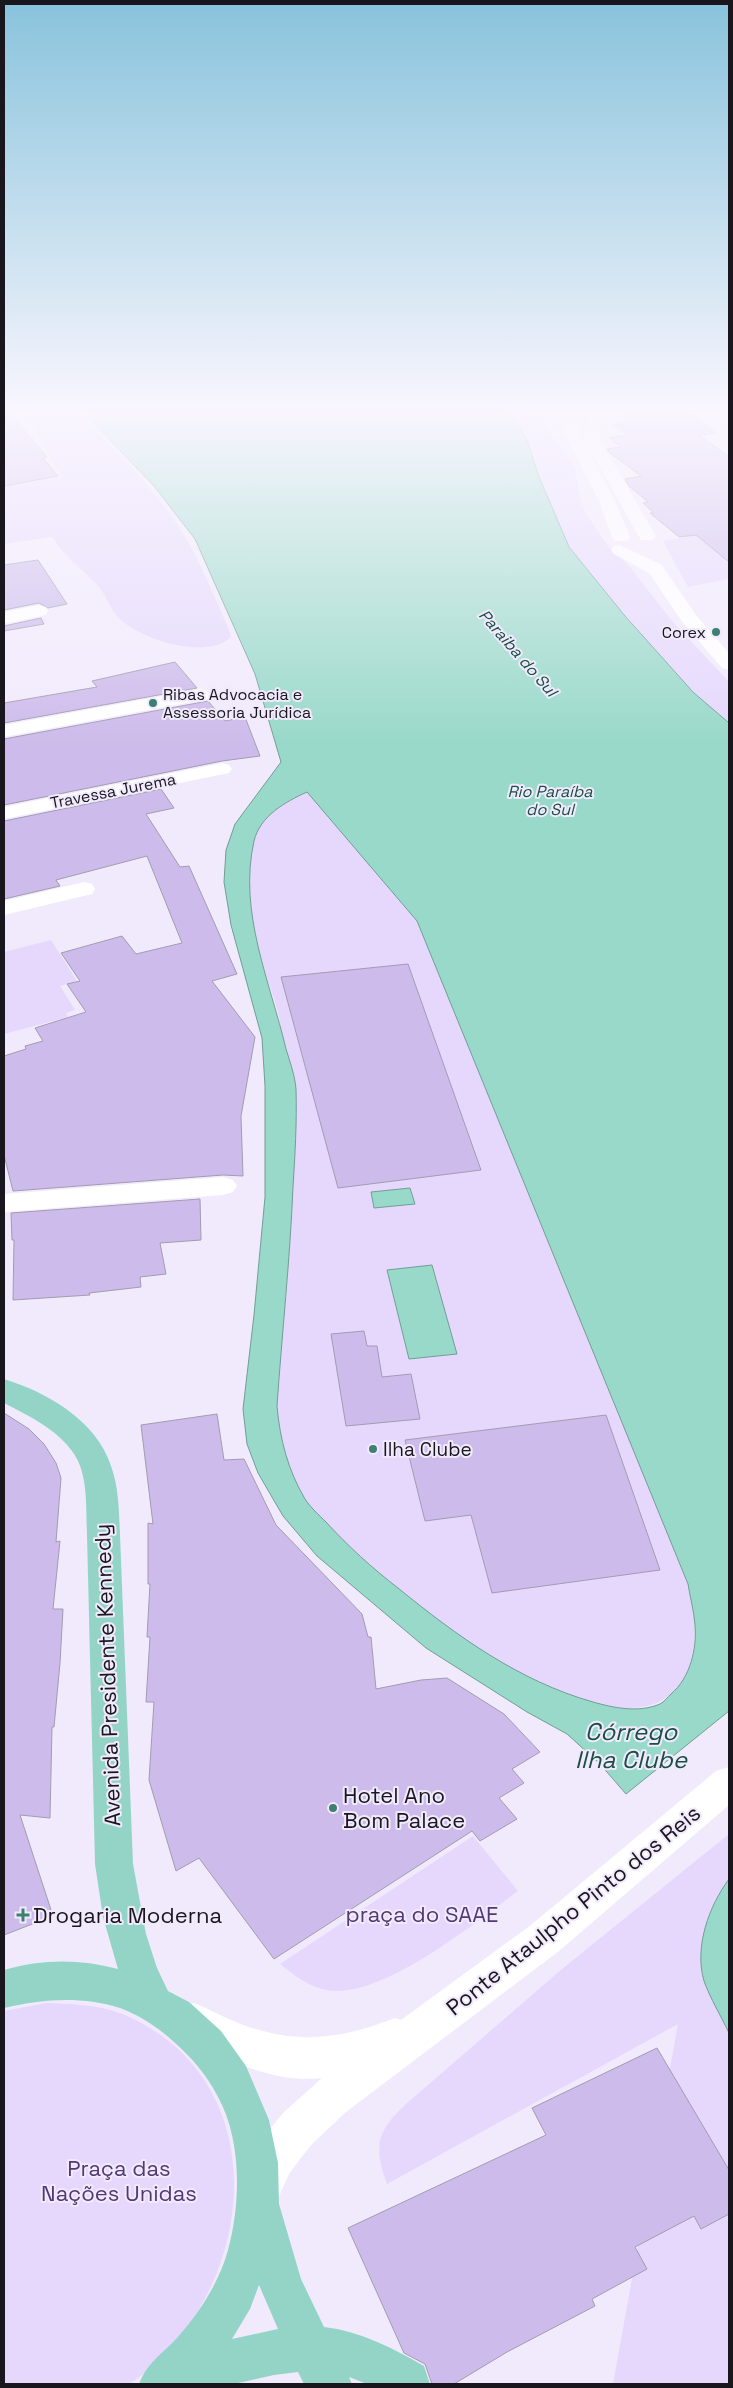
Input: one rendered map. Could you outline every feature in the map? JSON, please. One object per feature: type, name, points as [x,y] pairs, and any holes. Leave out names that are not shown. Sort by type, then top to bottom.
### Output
[{"type":"main road","name":"Avenida Presidente Kennedy","points":[[4,1390],[42,1409],[71,1431],[91,1454],[98,1471],[103,1544],[114,1864],[119,1903],[128,1945],[160,2005]]},
{"type":"main road","points":[[4,1989],[45,1981],[82,1981],[118,1988],[160,2005],[199,2035],[225,2066],[244,2103],[256,2146],[258,2195],[254,2232],[246,2263],[234,2292],[199,2348],[162,2384]]},
{"type":"main road","points":[[258,2195],[271,2256],[281,2285],[320,2366]]},
{"type":"main road","points":[[320,2366],[334,2351],[358,2357],[408,2382]]},
{"type":"main road","points":[[172,2384],[238,2360],[320,2366]]},
{"type":"street","points":[[614,522],[620,544]]},
{"type":"street","points":[[640,522],[654,547],[680,607],[729,664]]},
{"type":"street","points":[[620,544],[633,535],[654,547]]},
{"type":"street","points":[[620,544],[654,547]]},
{"type":"street","points":[[4,618],[39,612]]},
{"type":"street","points":[[4,730],[200,695]]},
{"type":"street","name":"Travessa Jurema","points":[[4,813],[222,770]]},
{"type":"street","points":[[4,908],[84,889]]},
{"type":"street","points":[[4,1203],[223,1186]]},
{"type":"street","name":"Ponte Ataulpho Pinto dos Reis","points":[[440,2018],[545,1938],[729,1783]]},
{"type":"street","points":[[160,2005],[226,2040],[295,2059],[336,2058],[367,2050],[440,2018]]},
{"type":"street","points":[[258,2195],[274,2159],[298,2128],[312,2114],[331,2097],[440,2018]]},
{"type":"green space","points":[[4,522],[176,522],[203,571],[231,637],[220,644],[206,647],[190,647],[173,644],[141,633],[118,617],[99,587],[63,551],[52,537],[4,544]]},
{"type":"green space","points":[[559,522],[592,522],[608,546],[630,567],[672,621],[729,682],[729,723],[706,704],[677,675],[627,619],[569,547]]},
{"type":"green space","points":[[729,529],[729,579],[688,587],[663,541]]},
{"type":"green space","name":"Ilha Clube","points":[[308,792],[417,921],[688,1584],[693,1606],[695,1629],[687,1671],[669,1696],[642,1707],[610,1706],[575,1698],[540,1683],[479,1649],[400,1591],[345,1542],[306,1501],[297,1486],[286,1460],[280,1437],[277,1390],[288,1271],[281,1036],[277,1007],[263,968],[255,932],[250,895],[250,859],[257,831],[266,818],[279,807]]},
{"type":"green space","points":[[51,940],[77,981],[60,986],[75,1010],[66,1013],[68,1017],[4,1034],[4,952]]},
{"type":"green space","points":[[729,1834],[729,2384],[613,2384],[678,2024],[387,2184],[380,2159],[380,2140],[389,2123],[406,2104],[562,1969]]},
{"type":"green space","name":"praça do SAAE","points":[[473,1836],[518,1891],[424,1958],[370,1985],[344,1990],[322,1989],[311,1985],[280,1964]]},
{"type":"green space","name":"Praça das Nações Unidas","points":[[46,2003],[86,2005],[110,2010],[137,2021],[163,2037],[178,2049],[202,2077],[220,2109],[230,2143],[234,2179],[232,2215],[224,2251],[212,2285],[194,2317],[173,2344],[146,2372],[125,2385],[4,2384],[4,2011]]},
{"type":"water","name":"Rio Paraíba do Sul","points":[[182,522],[558,522],[569,547],[625,616],[693,692],[729,723],[729,1711],[626,1794],[600,1764],[567,1734],[527,1712],[426,1648],[317,1556],[283,1516],[258,1473],[247,1444],[243,1409],[265,1197],[265,1086],[262,1038],[231,925],[224,882],[226,850],[235,824],[281,762],[255,674],[195,539]],"holes":[[[307,792],[417,921],[688,1584],[694,1615],[695,1644],[691,1663],[683,1680],[663,1702],[652,1707],[635,1709],[609,1706],[566,1693],[540,1682],[514,1669],[466,1640],[379,1573],[315,1511],[299,1488],[286,1454],[280,1431],[277,1406],[292,1214],[296,1138],[296,1089],[295,1079],[258,946],[250,894],[250,868],[257,832],[274,811],[290,800]]]},
{"type":"water","points":[[410,1188],[415,1204],[374,1208],[371,1192]]},
{"type":"water","points":[[432,1265],[457,1354],[409,1359],[387,1270]]},
{"type":"water","points":[[729,1879],[729,2033],[704,1981],[701,1955],[705,1927],[715,1902]]},
{"type":"building","points":[[661,522],[729,522],[729,562],[696,535],[679,537]]},
{"type":"building","points":[[38,560],[67,604],[48,608],[39,603],[4,610],[4,565]]},
{"type":"building","points":[[41,618],[44,624],[4,631],[4,626]]},
{"type":"building","points":[[175,662],[197,688],[4,723],[4,703],[97,687],[92,681]]},
{"type":"building","points":[[208,701],[225,721],[245,717],[260,756],[222,761],[4,805],[4,739]]},
{"type":"building","points":[[161,789],[174,808],[146,814],[180,867],[189,866],[237,974],[212,981],[255,1037],[241,1116],[243,1176],[223,1175],[13,1191],[4,1155],[4,1056],[26,1049],[25,1046],[43,1041],[35,1028],[86,1012],[67,984],[80,981],[61,953],[122,936],[136,954],[182,943],[147,856],[56,880],[60,886],[4,899],[4,821]]},
{"type":"building","points":[[408,964],[481,1170],[338,1188],[281,977]]},
{"type":"building","points":[[200,1199],[201,1240],[160,1243],[166,1274],[140,1277],[141,1287],[89,1293],[90,1295],[13,1300],[14,1240],[12,1240],[11,1213]]},
{"type":"building","points":[[364,1331],[367,1346],[377,1346],[382,1377],[411,1374],[420,1419],[346,1426],[331,1334]]},
{"type":"building","points":[[4,1413],[29,1429],[44,1444],[56,1463],[61,1478],[56,1542],[60,1541],[53,1609],[63,1609],[60,1663],[54,1727],[52,1727],[50,1818],[20,1815],[53,1916],[4,1935]]},
{"type":"building","points":[[217,1414],[224,1460],[244,1459],[276,1525],[362,1614],[368,1637],[371,1637],[376,1689],[421,1680],[447,1678],[504,1714],[540,1752],[512,1769],[524,1783],[499,1798],[517,1819],[480,1841],[472,1831],[274,1959],[199,1858],[176,1871],[149,1780],[154,1702],[146,1702],[150,1637],[147,1637],[150,1584],[148,1584],[148,1523],[153,1524],[141,1425]]},
{"type":"building","points":[[606,1415],[660,1570],[492,1593],[471,1515],[425,1521],[405,1440]]},
{"type":"building","points":[[657,2048],[729,2170],[729,2214],[701,2229],[694,2216],[635,2247],[647,2269],[592,2299],[595,2306],[507,2352],[454,2384],[432,2384],[425,2364],[404,2353],[348,2228],[546,2135],[532,2108]]},
{"type":"place","name":"Corex","points":[[716,632]]},
{"type":"place","name":"Ribas Advocacia e Assessoria Jurídica","points":[[153,703]]},
{"type":"place","name":"Ilha Clube","points":[[373,1449]]},
{"type":"place","name":"Hotel Ano Bom Palace","points":[[333,1808]]},
{"type":"place","name":"Drogaria Moderna","points":[[23,1915]]},
{"type":"water label","name":"Paraiba do Sul","points":[[518,653]]},
{"type":"water label","name":"Córrego Ilha Clube","points":[[631,1745]]}]
